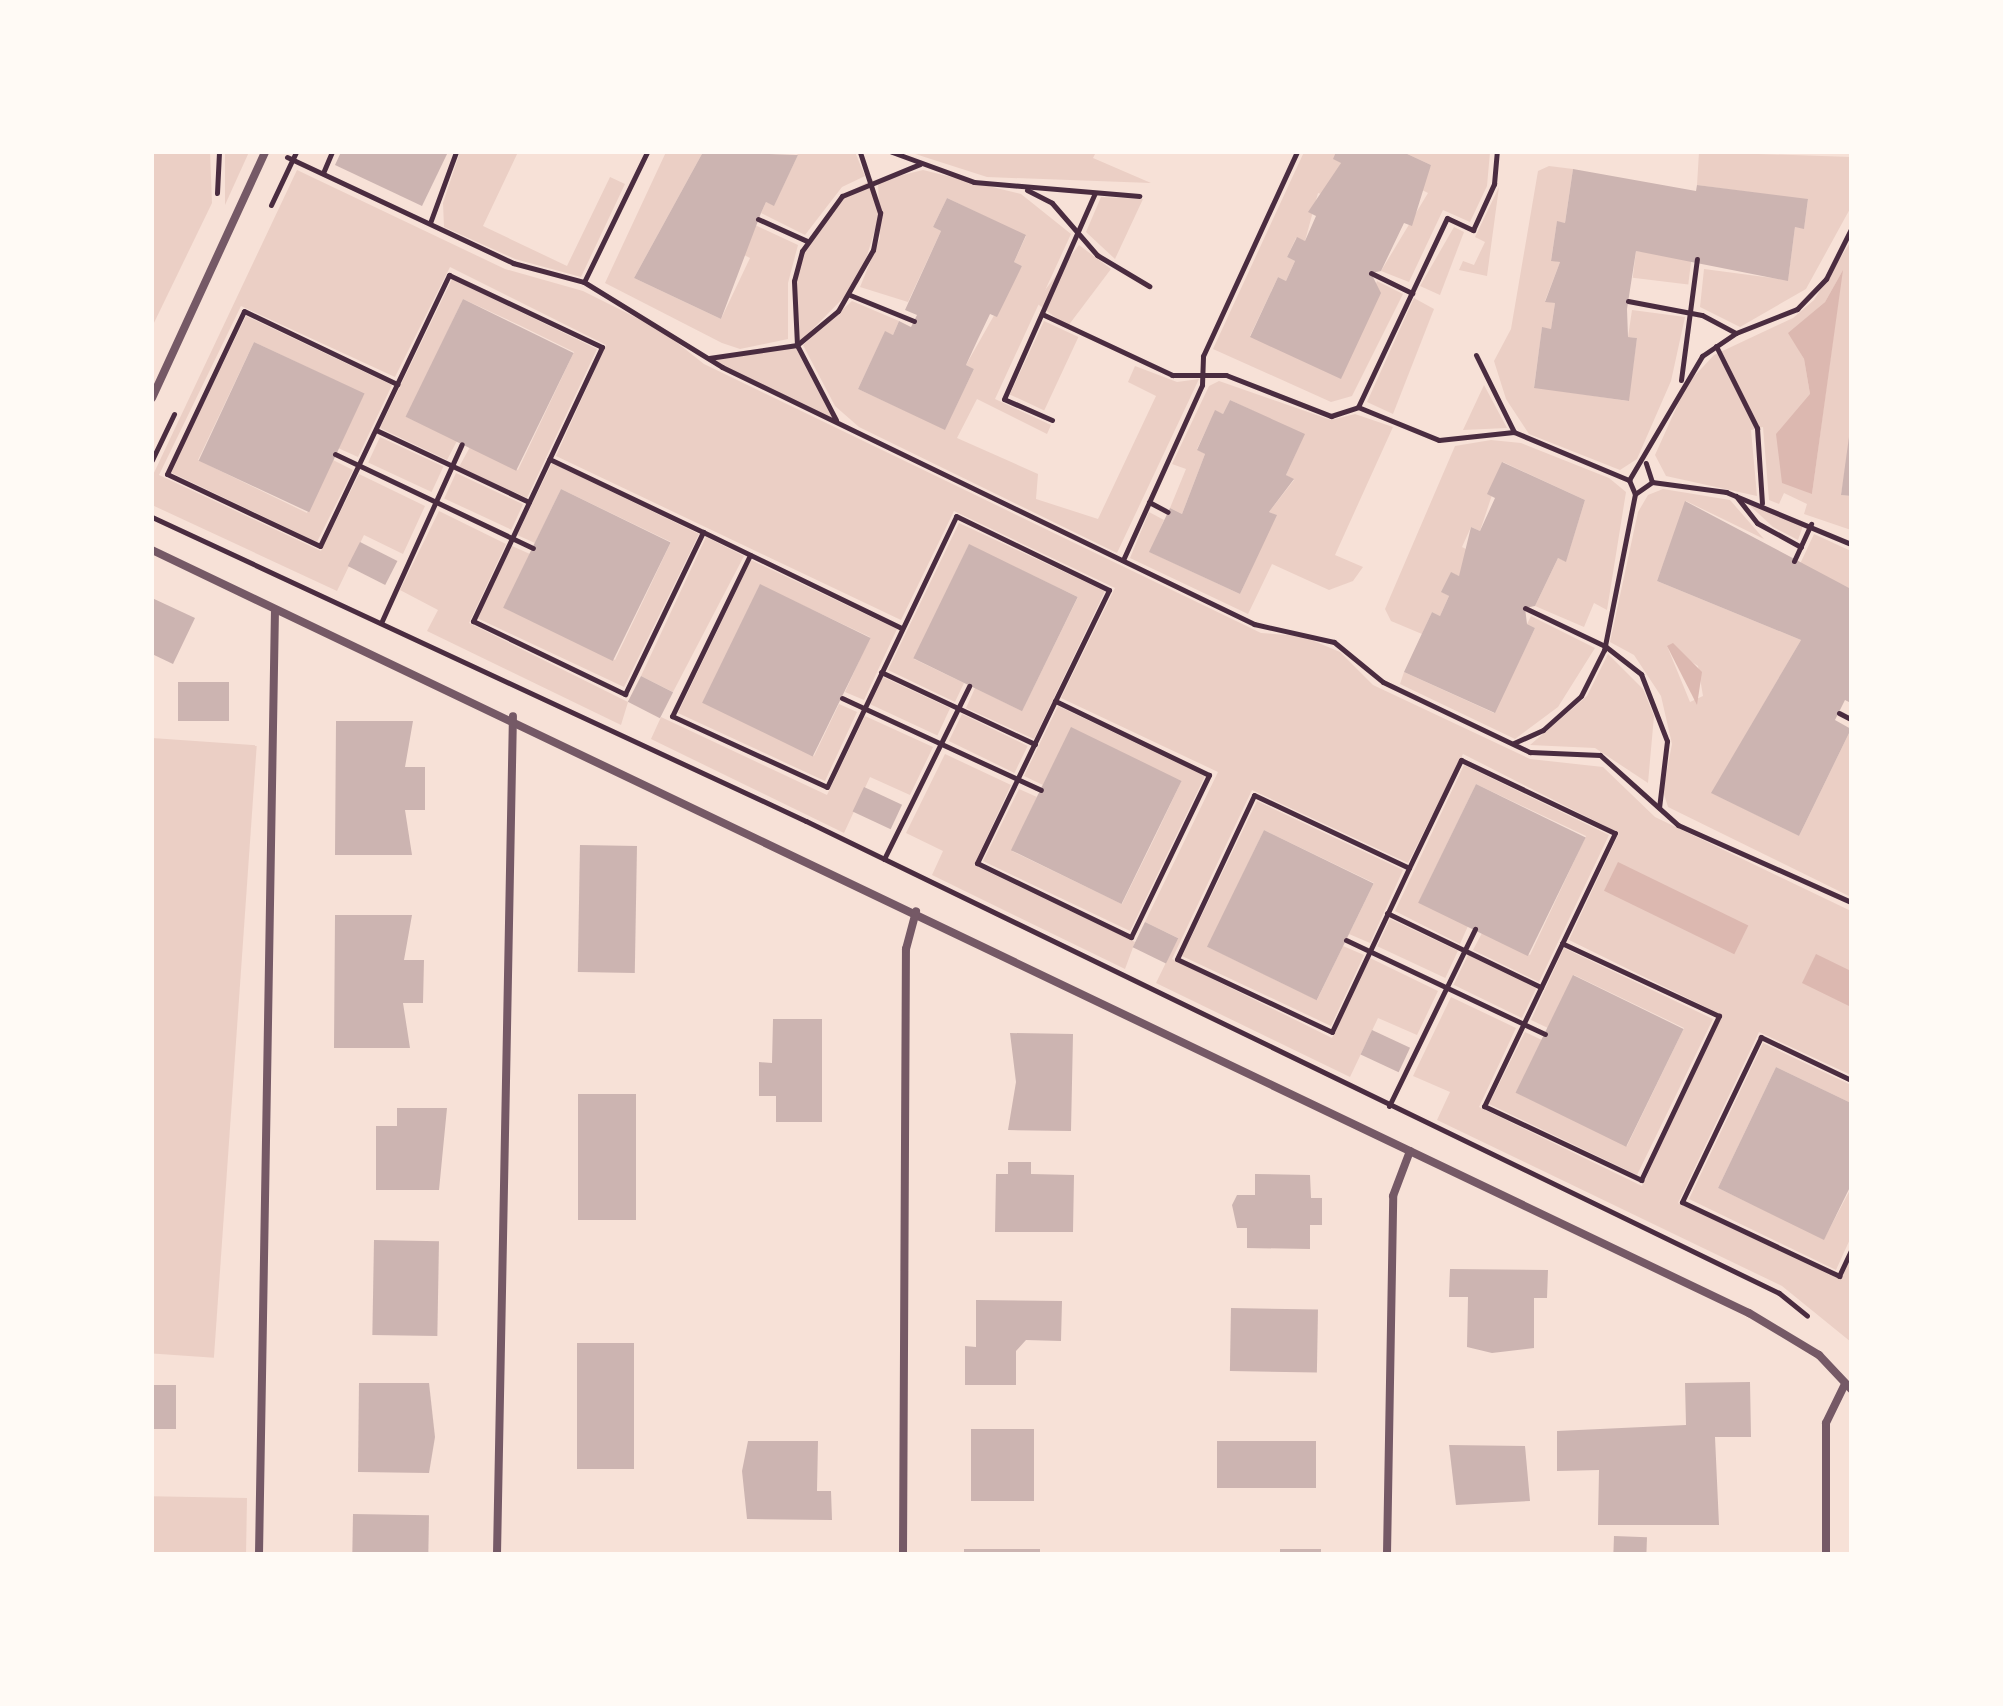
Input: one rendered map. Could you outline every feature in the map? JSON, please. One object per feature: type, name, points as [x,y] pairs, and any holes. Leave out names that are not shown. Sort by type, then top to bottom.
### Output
[{"type":"street","points":[[152,398],[265,152]]},
{"type":"street","points":[[152,550],[275,610],[513,716],[1749,1313],[1819,1355],[1848,1387],[1826,1423],[1826,1554]]},
{"type":"street","points":[[259,1554],[275,610]]},
{"type":"street","points":[[497,1554],[513,716]]},
{"type":"street","points":[[903,1554],[906,949],[916,911]]},
{"type":"street","points":[[1387,1554],[1393,1196],[1410,1151]]},
{"type":"path","points":[[276,152],[513,263],[584,282],[667,327],[707,358],[1254,624],[1334,642],[1383,682],[1530,752],[1600,755],[1678,825],[1851,902]]},
{"type":"path","points":[[323,173],[332,152]]},
{"type":"path","points":[[430,223],[456,152]]},
{"type":"path","points":[[584,282],[647,152]]},
{"type":"path","points":[[707,358],[797,345],[850,295],[873,250],[880,213],[873,179],[860,152]]},
{"type":"path","points":[[892,152],[920,164],[1022,187],[1139,196]]},
{"type":"path","points":[[1123,560],[1203,373],[1203,356],[1297,152]]},
{"type":"path","points":[[1358,407],[1447,218],[1473,230],[1494,184],[1497,152]]},
{"type":"path","points":[[836,421],[797,345],[794,281],[807,241],[842,196],[873,179],[920,164]]},
{"type":"path","points":[[1022,187],[1052,203],[1097,255],[1149,286]]},
{"type":"path","points":[[1052,420],[1004,399],[1095,193]]},
{"type":"path","points":[[758,219],[807,241]]},
{"type":"path","points":[[1680,384],[1716,346],[1736,333],[1797,309],[1826,279],[1851,229]]},
{"type":"path","points":[[1629,480],[1645,462],[1680,384],[1697,259]]},
{"type":"path","points":[[1371,273],[1412,293]]},
{"type":"path","points":[[397,384],[244,311],[167,474],[320,546],[449,275],[602,347],[473,621],[625,694],[703,532]]},
{"type":"path","points":[[850,295],[914,321]]},
{"type":"path","points":[[1628,301],[1690,311],[1736,333]]},
{"type":"path","points":[[1042,314],[1172,375],[1203,373],[1331,416],[1358,407],[1439,440],[1514,432],[1629,480],[1635,494],[1605,646],[1581,696],[1543,730],[1513,743]]},
{"type":"path","points":[[1716,346],[1757,428],[1762,503]]},
{"type":"path","points":[[1476,355],[1514,432]]},
{"type":"path","points":[[376,430],[529,502]]},
{"type":"path","points":[[381,623],[462,444]]},
{"type":"path","points":[[335,454],[533,548]]},
{"type":"path","points":[[549,459],[902,628]]},
{"type":"path","points":[[1645,462],[1652,482]]},
{"type":"path","points":[[1635,494],[1652,482],[1735,495],[1762,503],[1851,544]]},
{"type":"path","points":[[1735,495],[1757,523],[1801,547]]},
{"type":"path","points":[[1149,502],[1168,512]]},
{"type":"path","points":[[750,555],[672,716],[827,787],[956,516],[1109,590],[1055,701],[1035,744],[977,863],[1131,937],[1209,775],[1055,701]]},
{"type":"path","points":[[152,517],[884,859],[1779,1293]]},
{"type":"path","points":[[1794,561],[1811,524]]},
{"type":"path","points":[[1525,608],[1626,658],[1656,698],[1667,741],[1659,808]]},
{"type":"path","points":[[881,672],[1035,744]]},
{"type":"path","points":[[884,859],[969,686]]},
{"type":"path","points":[[842,698],[1041,790]]},
{"type":"path","points":[[1839,713],[1851,719]]},
{"type":"path","points":[[1409,868],[1254,795],[1177,959],[1332,1032],[1461,760],[1615,833],[1562,943],[1541,987],[1523,1024],[1484,1106],[1641,1180],[1719,1016],[1562,943]]},
{"type":"path","points":[[1387,913],[1541,987]]},
{"type":"path","points":[[1389,1106],[1475,929]]},
{"type":"path","points":[[1346,940],[1545,1034]]},
{"type":"path","points":[[1851,1080],[1761,1037],[1682,1202],[1839,1276],[1851,1250]]},
{"type":"shaded area","points":[[152,152],[210,152],[212,203],[152,327]]},
{"type":"shaded area","points":[[225,152],[249,152],[225,205]]},
{"type":"shaded area","points":[[460,152],[518,152],[483,226],[567,266],[610,177],[625,184],[581,277],[515,259],[444,227],[443,203]]},
{"type":"shaded area","points":[[666,152],[703,152],[634,278],[721,319],[750,258],[742,254],[755,225],[798,245],[788,283],[788,339],[740,349],[722,343],[605,283]]},
{"type":"shaded area","points":[[793,152],[855,152],[865,176],[842,187],[805,235],[761,213],[766,202],[774,205],[798,155]]},
{"type":"shaded area","points":[[909,152],[1096,152],[1093,158],[1151,183],[987,177]]},
{"type":"shaded area","points":[[1304,152],[1336,152],[1341,163],[1325,195],[1318,193],[1305,241],[1296,238],[1287,257],[1295,261],[1286,281],[1278,277],[1250,336],[1341,378],[1377,281],[1403,294],[1352,396],[1331,402],[1213,349]]},
{"type":"shaded area","points":[[1403,152],[1490,152],[1487,186],[1470,222],[1443,210],[1409,282],[1381,271],[1428,193],[1420,189],[1431,165]]},
{"type":"shaded area","points":[[1699,152],[1851,157],[1851,207],[1806,289],[1740,327],[1700,307],[1704,269],[1788,280],[1795,227],[1804,228],[1808,200],[1697,185]]},
{"type":"shaded area","points":[[1549,166],[1573,169],[1565,223],[1557,222],[1551,260],[1560,262],[1545,301],[1555,303],[1551,329],[1542,328],[1534,387],[1628,401],[1637,338],[1628,337],[1632,310],[1685,317],[1671,381],[1637,459],[1620,470],[1529,434],[1506,399],[1494,361],[1511,329],[1538,171]]},
{"type":"shaded area","points":[[297,170],[505,269],[583,291],[661,330],[704,364],[1261,633],[1302,636],[1340,652],[1373,685],[1530,759],[1603,767],[1655,817],[1851,911],[1851,1075],[1759,1032],[1678,1203],[1839,1279],[1851,1253],[1851,1342],[1782,1286],[1437,1120],[1450,1092],[1413,1076],[1451,997],[1516,1028],[1479,1107],[1642,1186],[1722,1015],[1569,940],[1619,833],[1463,754],[1408,863],[1252,790],[1172,959],[1332,1038],[1370,958],[1438,991],[1417,1035],[1378,1018],[1350,1077],[1156,983],[1178,938],[1145,922],[1218,772],[1061,698],[1115,588],[954,511],[901,620],[556,456],[606,345],[450,267],[395,377],[241,306],[159,475],[321,551],[359,474],[425,506],[403,554],[364,535],[337,591],[152,505],[152,477]]},
{"type":"shaded area","points":[[923,170],[1021,194],[1071,234],[995,399],[1051,425],[1047,434],[977,399],[957,438],[1038,474],[1036,499],[1098,519],[1156,396],[1128,382],[1135,366],[1177,382],[1199,379],[1117,553],[859,427],[835,406],[803,345],[852,301],[899,321],[893,335],[885,332],[858,389],[945,429],[974,369],[966,365],[1022,266],[1014,262],[1026,236],[947,198],[933,227],[941,231],[908,302],[860,287],[880,238],[878,181]]},
{"type":"shaded area","points":[[873,179],[880,213],[859,282],[797,345],[836,421],[707,358],[796,344],[794,281],[802,251],[842,196]]},
{"type":"shaded area","points":[[1499,187],[1487,276],[1459,270],[1463,261],[1474,265],[1485,242],[1475,237]]},
{"type":"shaded area","points":[[1101,197],[1143,199],[1115,259],[1086,232]]},
{"type":"shaded area","points":[[1454,227],[1464,232],[1440,295],[1420,286]]},
{"type":"shaded area","points":[[1851,241],[1851,435],[1841,495],[1851,496],[1851,530],[1804,514],[1807,504],[1784,493],[1779,504],[1769,500],[1763,427],[1751,430],[1757,496],[1666,476],[1655,455],[1687,384],[1714,355],[1793,318],[1814,300]],"holes":[[[1842,272],[1812,494],[1810,394],[1804,359],[1789,333],[1825,302]]]},
{"type":"shaded area","points":[[1079,245],[1111,269],[1068,327],[1036,303]]},
{"type":"shaded area","points":[[1636,251],[1692,258],[1688,285],[1633,278]]},
{"type":"shaded area","points":[[1843,270],[1812,494],[1782,483],[1776,434],[1810,394],[1804,359],[1788,333],[1825,302]]},
{"type":"shaded area","points":[[452,279],[597,349],[527,498],[459,467],[470,447],[518,470],[574,352],[519,325],[463,299],[407,417],[457,441],[447,460],[380,428]]},
{"type":"shaded area","points":[[1414,298],[1434,309],[1393,414],[1367,402]]},
{"type":"shaded area","points":[[246,316],[392,385],[358,457],[338,448],[364,394],[254,342],[198,460],[307,513],[333,460],[353,470],[317,542],[170,472]]},
{"type":"shaded area","points":[[1044,321],[1078,337],[1044,410],[1010,394]]},
{"type":"shaded area","points":[[1219,381],[1331,420],[1355,414],[1393,427],[1335,555],[1363,567],[1353,581],[1329,590],[1272,564],[1248,614],[1130,558],[1149,512],[1164,520],[1150,552],[1240,594],[1276,515],[1269,512],[1294,480],[1286,475],[1304,435],[1230,400],[1223,414],[1215,411],[1197,449],[1205,454],[1182,514],[1170,508],[1186,469],[1172,464],[1209,386]]},
{"type":"shaded area","points":[[1484,385],[1507,428],[1463,430]]},
{"type":"shaded area","points":[[380,437],[443,467],[432,492],[368,462]]},
{"type":"shaded area","points":[[1491,440],[1521,443],[1609,478],[1626,492],[1607,610],[1594,603],[1584,627],[1535,606],[1558,558],[1566,561],[1585,500],[1503,462],[1480,531],[1471,527],[1462,547],[1470,551],[1459,576],[1451,573],[1442,592],[1449,596],[1440,616],[1432,612],[1422,634],[1391,621],[1385,609],[1455,446]]},
{"type":"shaded area","points":[[552,463],[699,534],[624,687],[477,618],[512,546],[530,554],[505,608],[615,660],[671,542],[561,489],[535,543],[517,535]]},
{"type":"shaded area","points":[[456,473],[523,504],[511,530],[444,498]]},
{"type":"shaded area","points":[[1663,489],[1730,500],[1764,539],[1686,501],[1657,581],[1801,640],[1712,793],[1799,836],[1851,729],[1851,897],[1668,807],[1663,791],[1672,744],[1661,696],[1634,655],[1610,642],[1638,512],[1648,495]],"holes":[[[1667,646],[1698,666],[1703,696],[1690,702]]]},
{"type":"shaded area","points":[[1747,503],[1803,526],[1798,540],[1773,527]]},
{"type":"shaded area","points":[[439,511],[506,544],[469,623],[628,702],[621,725],[427,631],[438,610],[400,590]]},
{"type":"shaded area","points":[[959,523],[1105,591],[1034,739],[966,708],[975,688],[1022,711],[1078,597],[969,545],[914,659],[964,683],[955,702],[888,670]]},
{"type":"shaded area","points":[[1814,534],[1851,551],[1851,589],[1800,564]]},
{"type":"shaded area","points":[[706,537],[744,556],[673,692],[641,676]]},
{"type":"shaded area","points":[[751,560],[897,629],[864,700],[845,692],[870,637],[760,585],[704,702],[814,756],[839,704],[857,712],[825,781],[678,713]]},
{"type":"shaded area","points":[[1531,616],[1595,648],[1558,707],[1515,739],[1400,684],[1404,672],[1494,713],[1535,628],[1527,624]]},
{"type":"shaded area","points":[[1673,643],[1702,672],[1697,705],[1667,646]]},
{"type":"shaded area","points":[[1608,654],[1643,689],[1654,716],[1648,783],[1595,748],[1530,745],[1587,696]]},
{"type":"shaded area","points":[[883,677],[950,708],[937,735],[870,704]]},
{"type":"shaded area","points":[[1058,706],[1205,776],[1130,931],[983,861],[1019,789],[1037,797],[1012,851],[1122,904],[1154,839],[1181,782],[1072,728],[1043,785],[1024,776]]},
{"type":"shaded area","points":[[962,714],[1028,746],[1014,773],[949,741]]},
{"type":"shaded area","points":[[865,716],[933,747],[910,795],[870,777],[844,833],[651,739],[661,717],[827,795]]},
{"type":"shaded area","points":[[152,738],[257,745],[214,1358],[152,1353]]},
{"type":"shaded area","points":[[945,754],[1011,785],[974,865],[1135,942],[1125,969],[932,875],[943,851],[906,833]]},
{"type":"shaded area","points":[[1464,765],[1609,835],[1539,982],[1473,950],[1482,933],[1530,955],[1586,836],[1476,784],[1419,902],[1468,926],[1460,944],[1395,911]]},
{"type":"shaded area","points":[[1257,801],[1403,870],[1370,943],[1349,934],[1374,883],[1264,830],[1208,947],[1317,1000],[1343,946],[1364,955],[1331,1026],[1182,956]]},
{"type":"shaded area","points":[[1618,862],[1748,926],[1734,954],[1604,891]]},
{"type":"shaded area","points":[[1390,919],[1458,951],[1445,978],[1377,946]]},
{"type":"shaded area","points":[[1564,948],[1713,1019],[1637,1175],[1489,1104],[1525,1032],[1542,1040],[1517,1093],[1627,1146],[1684,1028],[1574,975],[1548,1028],[1531,1020]]},
{"type":"shaded area","points":[[1816,954],[1851,971],[1851,1007],[1802,983]]},
{"type":"shaded area","points":[[1468,955],[1536,988],[1522,1018],[1454,985]]},
{"type":"shaded area","points":[[1763,1043],[1851,1085],[1851,1103],[1776,1067],[1718,1188],[1824,1239],[1851,1188],[1851,1237],[1836,1270],[1689,1199]]},
{"type":"shaded area","points":[[152,1496],[247,1498],[246,1554],[152,1552]]},
{"type":"building","points":[[341,152],[448,152],[422,206],[335,165]]},
{"type":"building","points":[[703,152],[798,155],[774,206],[766,202],[721,319],[634,278]]},
{"type":"building","points":[[1336,152],[1403,152],[1431,165],[1412,226],[1404,223],[1381,271],[1371,273],[1381,293],[1341,379],[1250,337],[1278,277],[1286,281],[1295,261],[1287,257],[1297,237],[1305,241],[1316,216],[1308,212],[1341,163],[1333,159]]},
{"type":"building","points":[[1573,169],[1696,191],[1697,185],[1808,199],[1804,229],[1795,227],[1788,281],[1636,251],[1627,309],[1628,337],[1637,338],[1629,401],[1534,388],[1542,327],[1551,329],[1555,303],[1545,302],[1560,262],[1551,261],[1557,221],[1565,223]]},
{"type":"building","points":[[947,198],[1026,235],[1014,262],[1022,266],[997,317],[990,314],[978,339],[966,365],[974,369],[945,430],[858,389],[885,331],[893,335],[899,321],[911,327],[917,315],[905,310],[941,231],[933,227]]},
{"type":"building","points":[[463,299],[574,353],[516,471],[406,417]]},
{"type":"building","points":[[254,342],[365,394],[309,512],[199,461]]},
{"type":"building","points":[[1230,400],[1305,434],[1286,475],[1294,479],[1269,512],[1277,515],[1240,594],[1149,552],[1170,508],[1182,514],[1205,454],[1197,450],[1215,410],[1223,414]]},
{"type":"building","points":[[1851,437],[1851,496],[1841,495]]},
{"type":"building","points":[[1502,462],[1585,500],[1566,562],[1558,558],[1535,606],[1525,608],[1527,624],[1535,628],[1495,713],[1404,672],[1432,612],[1440,616],[1449,596],[1441,592],[1451,572],[1459,576],[1471,527],[1480,531],[1495,498],[1487,494]]},
{"type":"building","points":[[561,489],[671,542],[613,661],[503,608]]},
{"type":"building","points":[[1685,501],[1851,589],[1851,703],[1845,700],[1835,720],[1851,729],[1799,836],[1711,793],[1801,640],[1657,581]]},
{"type":"building","points":[[360,542],[397,561],[385,585],[348,566]]},
{"type":"building","points":[[969,544],[1078,597],[1022,711],[913,658]]},
{"type":"building","points":[[760,584],[871,638],[813,757],[702,703]]},
{"type":"building","points":[[152,598],[195,618],[173,664],[152,654]]},
{"type":"building","points":[[641,676],[673,692],[660,718],[628,702]]},
{"type":"building","points":[[178,682],[229,682],[229,721],[178,721]]},
{"type":"building","points":[[336,721],[413,721],[405,767],[425,767],[425,810],[405,810],[412,855],[335,855]]},
{"type":"building","points":[[1071,727],[1182,781],[1121,904],[1011,850]]},
{"type":"building","points":[[1476,784],[1586,837],[1528,956],[1418,903]]},
{"type":"building","points":[[864,787],[902,805],[891,829],[853,811]]},
{"type":"building","points":[[1264,830],[1374,883],[1317,1000],[1207,947]]},
{"type":"building","points":[[580,845],[637,846],[635,973],[578,972]]},
{"type":"building","points":[[335,915],[412,915],[404,960],[424,960],[423,1003],[403,1003],[410,1048],[334,1048]]},
{"type":"building","points":[[1145,922],[1178,938],[1166,963],[1133,947]]},
{"type":"building","points":[[1573,975],[1684,1029],[1626,1147],[1516,1093]]},
{"type":"building","points":[[773,1019],[822,1019],[822,1122],[776,1122],[776,1096],[759,1096],[759,1062],[772,1063]]},
{"type":"building","points":[[1372,1030],[1410,1048],[1399,1072],[1361,1054]]},
{"type":"building","points":[[1010,1033],[1073,1034],[1071,1131],[1008,1130],[1016,1082]]},
{"type":"building","points":[[1776,1067],[1851,1103],[1851,1185],[1824,1240],[1718,1188]]},
{"type":"building","points":[[578,1094],[636,1094],[636,1220],[578,1220]]},
{"type":"building","points":[[397,1108],[447,1108],[439,1190],[376,1190],[376,1126],[397,1126]]},
{"type":"building","points":[[1008,1162],[1031,1162],[1031,1174],[1074,1175],[1073,1232],[995,1232],[996,1174],[1008,1174]]},
{"type":"building","points":[[1255,1174],[1310,1175],[1311,1198],[1322,1198],[1322,1225],[1310,1225],[1310,1249],[1247,1248],[1247,1228],[1237,1228],[1232,1205],[1237,1195],[1255,1195]]},
{"type":"building","points":[[374,1240],[439,1241],[437,1336],[372,1335]]},
{"type":"building","points":[[1450,1269],[1548,1270],[1547,1298],[1534,1298],[1534,1348],[1492,1353],[1467,1347],[1468,1297],[1449,1297]]},
{"type":"building","points":[[976,1300],[1062,1301],[1061,1341],[1026,1340],[1016,1351],[1016,1385],[965,1385],[965,1346],[976,1347]]},
{"type":"building","points":[[1231,1308],[1318,1310],[1317,1373],[1230,1371]]},
{"type":"building","points":[[577,1343],[634,1343],[634,1469],[577,1469]]},
{"type":"building","points":[[1750,1382],[1751,1437],[1715,1437],[1719,1525],[1598,1525],[1599,1470],[1557,1471],[1557,1431],[1686,1425],[1685,1383]]},
{"type":"building","points":[[359,1383],[429,1383],[435,1437],[429,1473],[358,1472]]},
{"type":"building","points":[[152,1385],[176,1385],[176,1429],[152,1429]]},
{"type":"building","points":[[971,1429],[1034,1429],[1034,1501],[971,1501]]},
{"type":"building","points":[[748,1441],[818,1441],[817,1491],[831,1491],[832,1520],[747,1519],[742,1471]]},
{"type":"building","points":[[1217,1441],[1316,1441],[1316,1488],[1217,1488]]},
{"type":"building","points":[[1449,1445],[1525,1446],[1530,1501],[1456,1505]]},
{"type":"building","points":[[353,1514],[429,1515],[428,1554],[352,1554]]},
{"type":"building","points":[[1614,1536],[1647,1537],[1646,1554],[1613,1554]]},
{"type":"building","points":[[964,1549],[1040,1549],[1040,1554],[964,1554]]},
{"type":"building","points":[[1280,1549],[1321,1549],[1321,1554],[1280,1554]]}]
